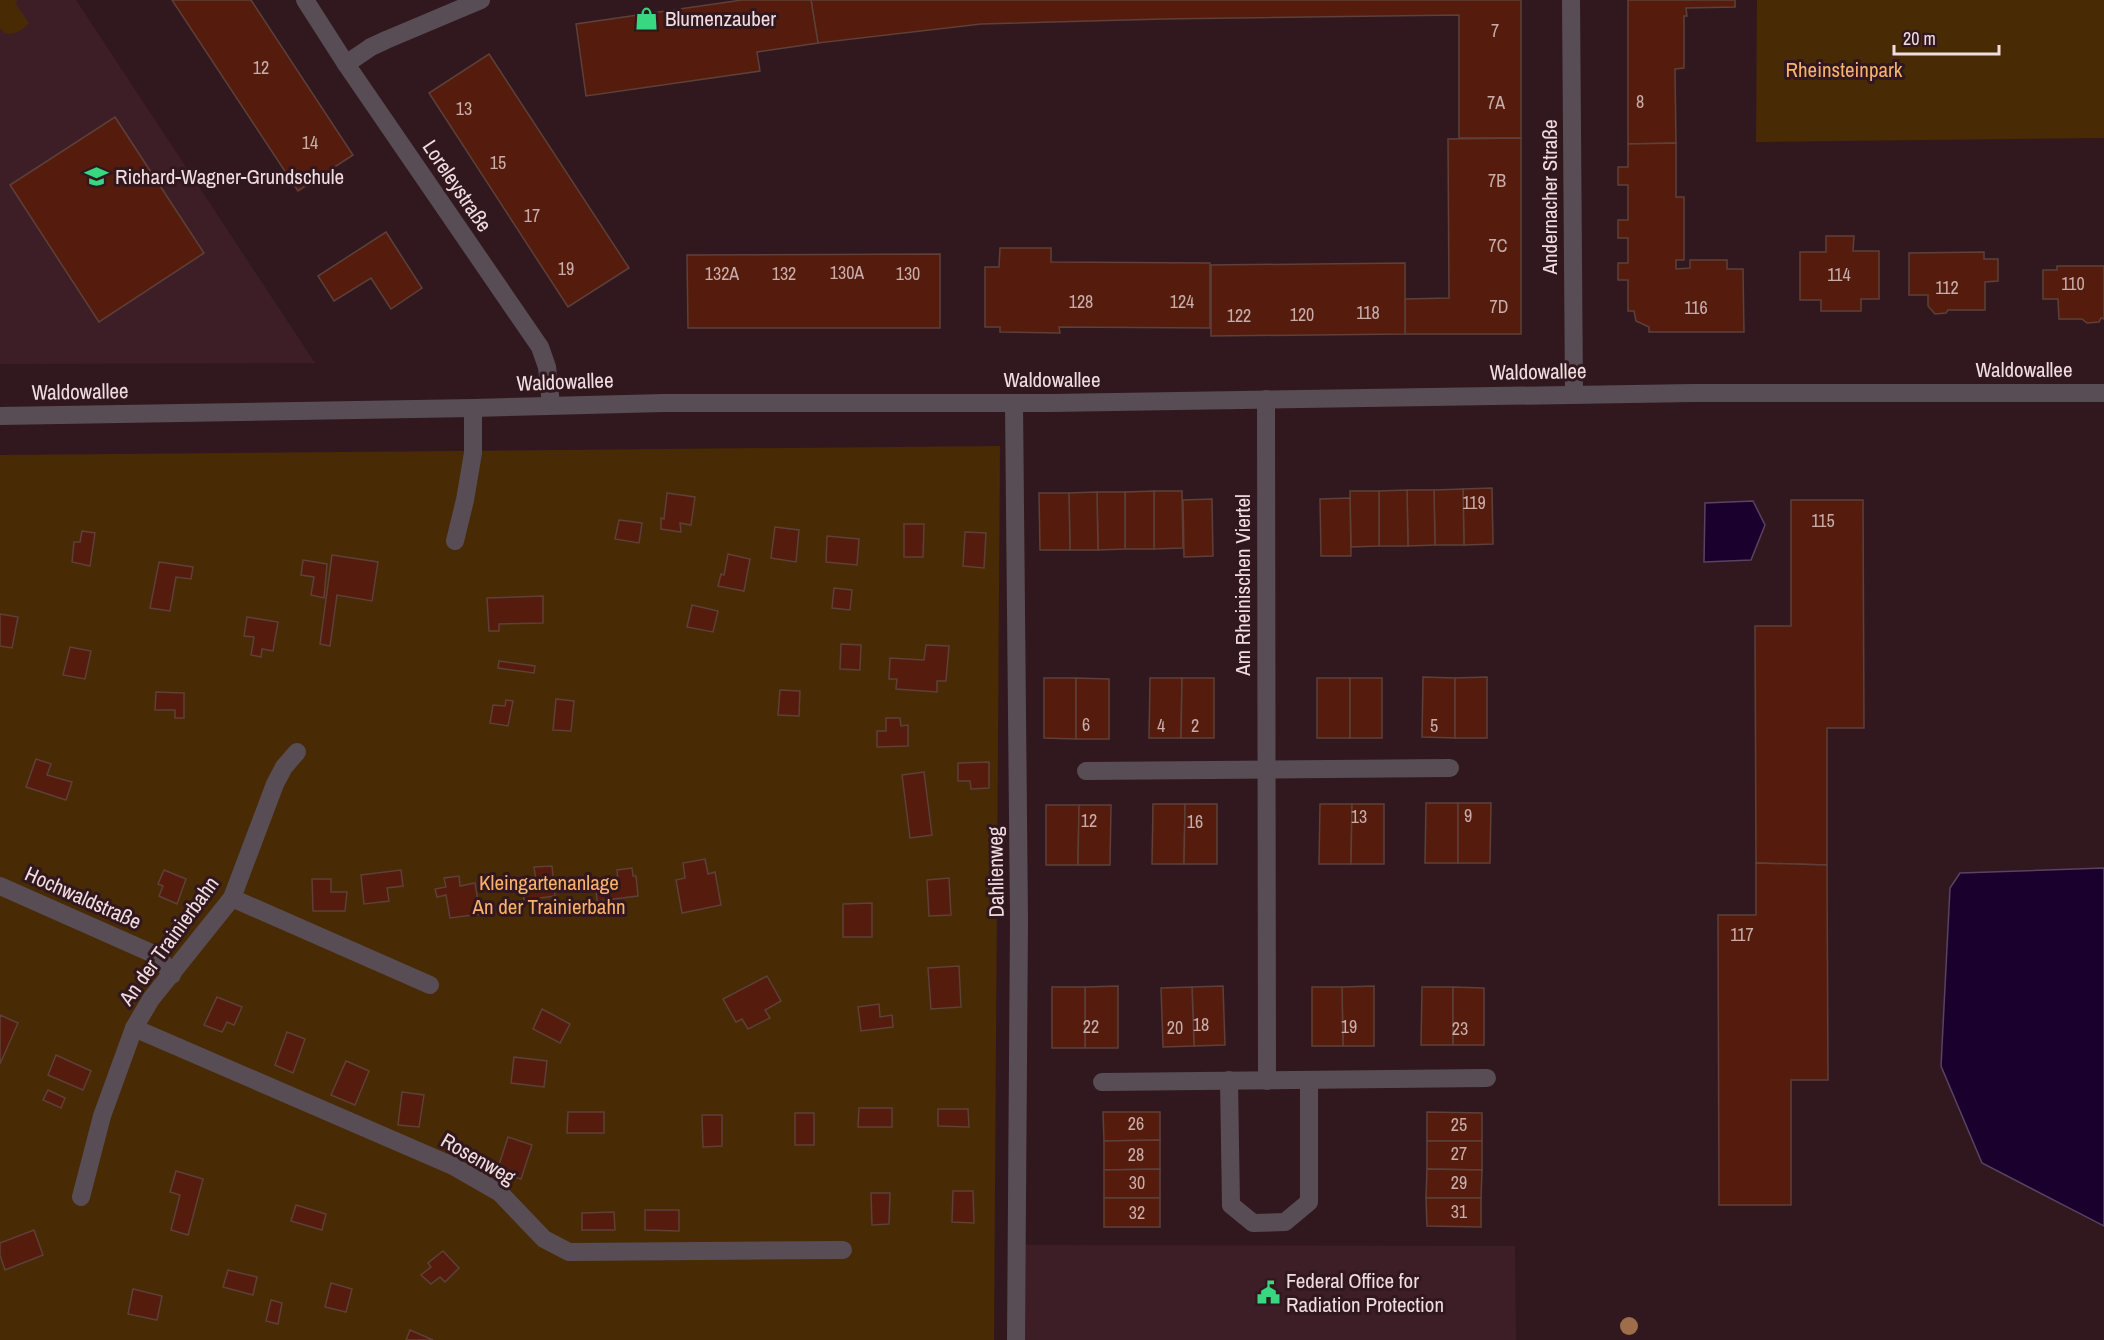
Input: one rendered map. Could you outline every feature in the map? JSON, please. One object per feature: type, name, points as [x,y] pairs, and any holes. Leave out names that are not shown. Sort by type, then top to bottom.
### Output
[{"type":"street","name":"Loreleystraße","points":[[305,0],[346,64],[540,347],[547,367],[550,405]]},
{"type":"street","points":[[346,64],[386,39],[481,0]]},
{"type":"street","name":"Andernacher Straße","points":[[1571,0],[1574,393]]},
{"type":"street","name":"Waldowallee","points":[[0,416],[664,403],[1014,403],[1574,393],[2104,393]]},
{"type":"street","name":"Am Rheinischen Viertel","points":[[1266,399],[1267,1081]]},
{"type":"street","name":"Dahlienweg","points":[[1014,403],[1019,921],[1016,1340]]},
{"type":"street","points":[[454,541],[465,500],[473,453],[473,408]]},
{"type":"street","name":"An der Trainierbahn","points":[[81,1197],[105,1107],[134,1028],[151,999],[232,898],[275,784],[284,766],[297,752]]},
{"type":"street","points":[[1086,771],[1450,768]]},
{"type":"street","name":"Hochwaldstraße","points":[[0,886],[158,956],[172,975]]},
{"type":"street","points":[[232,898],[430,985]]},
{"type":"street","name":"Rosenweg","points":[[134,1028],[453,1166],[500,1193],[544,1239],[569,1252],[843,1250]]},
{"type":"street","points":[[1102,1082],[1487,1078]]},
{"type":"street","points":[[1229,1080],[1230,1205],[1253,1222],[1286,1222],[1309,1202],[1309,1080]]},
{"type":"shaded area","name":"Richard-Wagner-Grundschule","points":[[0,0],[76,0],[315,363],[0,364]]},
{"type":"shaded area","points":[[1753,501],[1765,525],[1751,560],[1704,562],[1705,503]]},
{"type":"shaded area","points":[[2104,868],[2104,1226],[1982,1163],[1941,1066],[1950,888],[1960,873]]},
{"type":"shaded area","name":"Federal Office for Radiation Protection","points":[[1020,1245],[1515,1246],[1516,1340],[1020,1340]]},
{"type":"green space","points":[[0,0],[18,0],[15,3],[29,23],[18,32],[4,33],[0,28]]},
{"type":"green space","name":"Rheinsteinpark","points":[[1757,0],[2104,0],[2104,138],[1756,142]]},
{"type":"green space","name":"Kleingartenanlage An der Trainierbahn","points":[[1000,446],[994,1340],[0,1340],[0,455]]},
{"type":"building","points":[[172,0],[251,0],[353,155],[298,191]]},
{"type":"building","points":[[742,0],[811,0],[818,43],[757,52],[760,71],[586,96],[576,24]]},
{"type":"building","points":[[811,0],[1521,0],[1521,138],[1459,138],[1459,15],[981,24],[818,43]]},
{"type":"building","points":[[1628,0],[1735,0],[1735,7],[1686,8],[1684,68],[1675,69],[1676,143],[1628,144]]},
{"type":"building","points":[[489,54],[629,268],[568,307],[429,93]]},
{"type":"building","points":[[115,117],[204,253],[99,322],[10,185]]},
{"type":"building","points":[[1521,138],[1521,334],[1405,334],[1405,299],[1449,298],[1448,139]]},
{"type":"building","points":[[1676,143],[1676,197],[1684,197],[1684,260],[1676,260],[1676,269],[1690,268],[1690,260],[1727,260],[1727,269],[1743,269],[1744,332],[1649,332],[1649,327],[1636,321],[1634,311],[1628,311],[1628,280],[1618,280],[1618,263],[1628,263],[1628,238],[1618,238],[1618,220],[1628,220],[1628,185],[1618,185],[1618,167],[1628,167],[1628,144]]},
{"type":"building","points":[[386,232],[422,288],[391,309],[371,278],[334,301],[318,276]]},
{"type":"building","points":[[1826,236],[1854,236],[1853,251],[1879,251],[1879,299],[1861,299],[1861,311],[1821,311],[1821,300],[1800,300],[1800,252],[1826,252]]},
{"type":"building","points":[[1000,248],[1051,248],[1051,262],[1210,263],[1210,328],[1059,327],[1060,333],[1000,332],[1000,327],[985,327],[985,267],[999,267]]},
{"type":"building","points":[[1984,252],[1984,259],[1998,259],[1998,281],[1985,282],[1985,310],[1948,310],[1946,313],[1935,314],[1928,306],[1928,295],[1909,295],[1909,253]]},
{"type":"building","points":[[940,254],[940,328],[688,328],[687,255]]},
{"type":"building","points":[[1405,263],[1405,334],[1211,336],[1211,265]]},
{"type":"building","points":[[2057,266],[2104,266],[2104,319],[2087,323],[2082,319],[2059,319],[2058,299],[2043,299],[2043,270],[2057,270]]},
{"type":"building","points":[[1492,488],[1493,544],[1464,545],[1463,489]]},
{"type":"building","points":[[1463,489],[1464,545],[1435,545],[1434,490]]},
{"type":"building","points":[[1407,490],[1434,490],[1435,545],[1408,546]]},
{"type":"building","points":[[1407,490],[1408,546],[1379,546],[1379,491]]},
{"type":"building","points":[[1154,491],[1182,491],[1183,548],[1154,549]]},
{"type":"building","points":[[1154,491],[1154,549],[1125,549],[1125,492]]},
{"type":"building","points":[[1350,491],[1379,491],[1379,546],[1351,547]]},
{"type":"building","points":[[1097,492],[1125,492],[1125,549],[1098,550]]},
{"type":"building","points":[[1097,492],[1098,550],[1070,550],[1069,493]]},
{"type":"building","points":[[667,493],[695,497],[691,525],[680,523],[681,532],[661,529],[661,518],[664,519]]},
{"type":"building","points":[[1039,493],[1069,493],[1070,550],[1040,550]]},
{"type":"building","points":[[1350,498],[1351,556],[1321,556],[1320,499]]},
{"type":"building","points":[[1212,499],[1213,556],[1184,557],[1183,500]]},
{"type":"building","points":[[1791,500],[1863,500],[1864,728],[1827,728],[1827,865],[1756,863],[1755,626],[1791,626]]},
{"type":"building","points":[[619,520],[642,523],[639,543],[615,539]]},
{"type":"building","points":[[904,524],[924,524],[923,557],[904,557]]},
{"type":"building","points":[[775,527],[799,530],[796,562],[771,558]]},
{"type":"building","points":[[82,531],[95,533],[90,566],[72,562],[74,542],[80,542]]},
{"type":"building","points":[[965,532],[986,533],[984,568],[963,566]]},
{"type":"building","points":[[827,536],[859,539],[857,565],[826,562]]},
{"type":"building","points":[[728,554],[750,559],[744,591],[718,586],[721,574],[724,575]]},
{"type":"building","points":[[332,555],[378,562],[372,601],[337,595],[330,646],[320,644]]},
{"type":"building","points":[[303,560],[327,564],[324,598],[311,595],[314,577],[301,575]]},
{"type":"building","points":[[159,562],[193,567],[191,579],[176,577],[170,611],[150,608]]},
{"type":"building","points":[[834,588],[852,590],[850,610],[832,608]]},
{"type":"building","points":[[543,596],[543,623],[499,624],[499,631],[489,631],[487,598]]},
{"type":"building","points":[[692,605],[718,611],[713,632],[687,627]]},
{"type":"building","points":[[0,614],[18,617],[12,648],[0,646]]},
{"type":"building","points":[[247,617],[278,622],[273,651],[262,649],[261,657],[251,655],[254,637],[244,636]]},
{"type":"building","points":[[841,644],[861,645],[860,670],[840,669]]},
{"type":"building","points":[[926,645],[949,646],[946,681],[937,681],[937,692],[896,689],[897,679],[889,679],[890,658],[924,660]]},
{"type":"building","points":[[70,647],[91,651],[85,679],[63,675]]},
{"type":"building","points":[[499,661],[535,666],[534,673],[498,668]]},
{"type":"building","points":[[1423,677],[1455,678],[1455,738],[1422,737]]},
{"type":"building","points":[[1487,677],[1487,738],[1455,738],[1455,678]]},
{"type":"building","points":[[1044,678],[1076,678],[1076,739],[1044,738]]},
{"type":"building","points":[[1076,678],[1109,679],[1109,739],[1076,739]]},
{"type":"building","points":[[1150,678],[1182,678],[1181,738],[1149,738]]},
{"type":"building","points":[[1182,678],[1214,678],[1214,738],[1181,738]]},
{"type":"building","points":[[1317,678],[1350,678],[1350,738],[1317,738]]},
{"type":"building","points":[[1350,678],[1382,678],[1382,738],[1350,738]]},
{"type":"building","points":[[780,690],[800,691],[799,716],[778,715]]},
{"type":"building","points":[[156,692],[184,693],[184,718],[175,718],[175,710],[155,710]]},
{"type":"building","points":[[556,699],[574,701],[571,731],[553,730]]},
{"type":"building","points":[[506,700],[513,701],[508,726],[490,723],[493,705],[505,706]]},
{"type":"building","points":[[886,718],[900,718],[901,726],[908,725],[908,746],[877,747],[877,731],[886,731]]},
{"type":"building","points":[[36,759],[51,764],[47,775],[72,782],[66,800],[26,787]]},
{"type":"building","points":[[989,762],[989,788],[971,789],[970,781],[958,781],[958,763]]},
{"type":"building","points":[[924,772],[932,835],[910,838],[902,775]]},
{"type":"building","points":[[1426,803],[1458,803],[1458,863],[1425,863]]},
{"type":"building","points":[[1458,803],[1491,803],[1490,863],[1458,863]]},
{"type":"building","points":[[1153,804],[1185,804],[1184,864],[1152,864]]},
{"type":"building","points":[[1185,804],[1217,804],[1217,864],[1184,864]]},
{"type":"building","points":[[1320,804],[1352,804],[1351,864],[1319,864]]},
{"type":"building","points":[[1352,804],[1384,804],[1384,864],[1351,864]]},
{"type":"building","points":[[1046,805],[1079,805],[1078,865],[1046,865]]},
{"type":"building","points":[[1079,805],[1111,805],[1110,865],[1078,865]]},
{"type":"building","points":[[705,859],[708,874],[715,872],[721,905],[682,913],[676,880],[685,878],[683,863]]},
{"type":"building","points":[[1756,863],[1827,865],[1828,1080],[1791,1080],[1791,1205],[1719,1205],[1718,915],[1756,915]]},
{"type":"building","points":[[552,866],[555,896],[524,900],[522,882],[536,880],[534,867]]},
{"type":"building","points":[[632,868],[633,876],[636,876],[638,896],[597,901],[596,888],[618,882],[617,870]]},
{"type":"building","points":[[164,870],[186,879],[177,904],[159,896],[163,886],[158,884]]},
{"type":"building","points":[[401,870],[403,886],[387,888],[389,901],[364,904],[361,875]]},
{"type":"building","points":[[459,876],[460,886],[475,883],[480,914],[450,918],[446,895],[437,897],[435,889],[446,887],[444,878]]},
{"type":"building","points":[[949,878],[951,915],[929,916],[927,880]]},
{"type":"building","points":[[312,879],[331,879],[331,892],[347,892],[345,911],[313,911]]},
{"type":"building","points":[[872,903],[872,937],[843,937],[843,904]]},
{"type":"building","points":[[959,966],[961,1007],[931,1009],[928,968]]},
{"type":"building","points":[[767,976],[781,1001],[765,1010],[770,1018],[748,1029],[742,1019],[736,1022],[723,999]]},
{"type":"building","points":[[1118,986],[1118,1048],[1085,1048],[1085,987]]},
{"type":"building","points":[[1223,986],[1225,1045],[1194,1046],[1192,987]]},
{"type":"building","points":[[1374,986],[1374,1046],[1343,1046],[1342,987]]},
{"type":"building","points":[[1052,987],[1085,987],[1085,1048],[1052,1048]]},
{"type":"building","points":[[1192,987],[1194,1046],[1163,1047],[1161,988]]},
{"type":"building","points":[[1312,987],[1342,987],[1343,1046],[1312,1046]]},
{"type":"building","points":[[1422,987],[1453,987],[1453,1045],[1421,1045]]},
{"type":"building","points":[[1453,987],[1484,988],[1484,1045],[1453,1045]]},
{"type":"building","points":[[217,997],[242,1007],[234,1025],[227,1022],[222,1032],[204,1025]]},
{"type":"building","points":[[879,1004],[880,1017],[892,1015],[893,1027],[861,1031],[858,1007]]},
{"type":"building","points":[[542,1009],[570,1024],[560,1043],[533,1029]]},
{"type":"building","points":[[0,1015],[18,1023],[0,1064]]},
{"type":"building","points":[[287,1032],[305,1039],[293,1073],[275,1065]]},
{"type":"building","points":[[56,1055],[91,1071],[83,1090],[48,1075]]},
{"type":"building","points":[[514,1057],[547,1061],[544,1087],[511,1083]]},
{"type":"building","points":[[346,1061],[369,1071],[355,1105],[331,1095]]},
{"type":"building","points":[[48,1090],[65,1098],[61,1108],[43,1100]]},
{"type":"building","points":[[402,1092],[424,1095],[419,1127],[398,1125]]},
{"type":"building","points":[[859,1108],[892,1108],[892,1127],[858,1127]]},
{"type":"building","points":[[938,1109],[968,1109],[969,1127],[938,1126]]},
{"type":"building","points":[[568,1112],[604,1112],[604,1133],[567,1133]]},
{"type":"building","points":[[1103,1112],[1160,1112],[1160,1140],[1104,1141]]},
{"type":"building","points":[[1427,1112],[1482,1113],[1482,1141],[1427,1141]]},
{"type":"building","points":[[795,1113],[814,1113],[814,1145],[795,1145]]},
{"type":"building","points":[[702,1115],[722,1115],[722,1146],[703,1147]]},
{"type":"building","points":[[508,1137],[532,1145],[521,1179],[497,1171]]},
{"type":"building","points":[[1160,1140],[1160,1169],[1104,1170],[1104,1141]]},
{"type":"building","points":[[1427,1141],[1482,1141],[1482,1170],[1427,1169]]},
{"type":"building","points":[[1160,1169],[1160,1198],[1104,1198],[1104,1170]]},
{"type":"building","points":[[1427,1169],[1482,1170],[1481,1198],[1426,1198]]},
{"type":"building","points":[[176,1171],[203,1179],[188,1235],[171,1230],[180,1195],[170,1192]]},
{"type":"building","points":[[953,1191],[973,1191],[974,1223],[952,1222]]},
{"type":"building","points":[[871,1193],[890,1193],[889,1224],[872,1225]]},
{"type":"building","points":[[1104,1198],[1160,1198],[1160,1227],[1104,1227]]},
{"type":"building","points":[[1426,1198],[1481,1198],[1481,1227],[1427,1226]]},
{"type":"building","points":[[296,1205],[326,1214],[322,1230],[291,1221]]},
{"type":"building","points":[[645,1210],[679,1210],[679,1231],[645,1230]]},
{"type":"building","points":[[614,1212],[615,1230],[582,1230],[582,1213]]},
{"type":"building","points":[[34,1230],[43,1255],[5,1270],[0,1255],[0,1243]]},
{"type":"building","points":[[443,1251],[459,1268],[445,1282],[440,1277],[431,1284],[421,1275],[431,1267],[428,1263]]},
{"type":"building","points":[[228,1270],[257,1277],[253,1295],[223,1287]]},
{"type":"building","points":[[331,1283],[352,1289],[346,1312],[325,1307]]},
{"type":"building","points":[[133,1289],[162,1296],[157,1320],[128,1314]]},
{"type":"building","points":[[271,1300],[282,1303],[278,1324],[266,1321]]},
{"type":"building","points":[[410,1330],[433,1340],[406,1340]]},
{"type":"place","name":"Blumenzauber","points":[[647,19]]},
{"type":"place","name":"Richard-Wagner-Grundschule","points":[[97,177]]},
{"type":"place","name":"Federal Office for Radiation Protection","points":[[1268,1293]]}]
